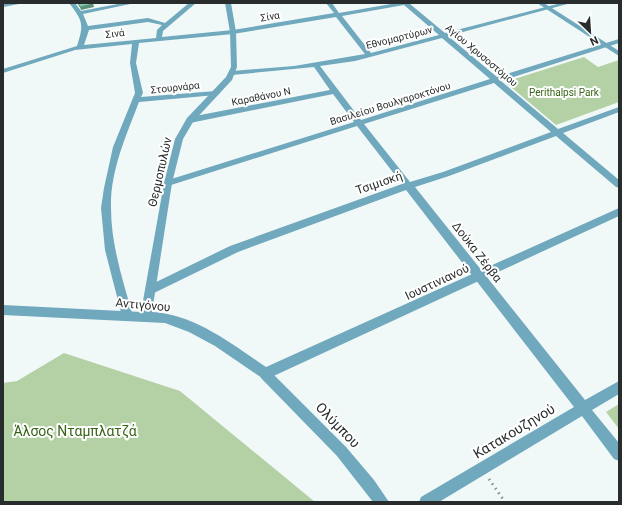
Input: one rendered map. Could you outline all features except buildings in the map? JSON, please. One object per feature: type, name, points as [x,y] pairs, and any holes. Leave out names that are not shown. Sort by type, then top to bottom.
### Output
[{"type":"street","points":[[3,5],[21,3]]},
{"type":"street","points":[[72,3],[80,13],[86,28],[80,47]]},
{"type":"street","points":[[80,13],[132,3]]},
{"type":"street","points":[[159,39],[160,32],[193,3]]},
{"type":"street","points":[[228,3],[233,32],[234,67],[232,73]]},
{"type":"street","points":[[329,3],[369,55]]},
{"type":"street","name":"Σίνα","points":[[233,32],[405,3]]},
{"type":"street","name":"Αγίου Χρυσοστόμου","points":[[405,3],[619,185]]},
{"type":"street","points":[[540,3],[619,54]]},
{"type":"street","name":"Εθνομαρτύρων","points":[[232,73],[316,65],[369,55],[568,3]]},
{"type":"street","points":[[86,28],[148,20],[167,25]]},
{"type":"street","name":"Σινά","points":[[3,71],[62,51],[80,47],[233,32]]},
{"type":"street","points":[[127,316],[110,250],[106,208],[108,188],[117,147],[139,90],[132,63],[136,41]]},
{"type":"street","name":"Βασιλείου Βουλγαροκτόνου","points":[[168,183],[619,41]]},
{"type":"street","name":"Δούκα Ζέρβα","points":[[316,65],[359,123],[619,454]]},
{"type":"street","name":"Θερμοπυλών","points":[[146,316],[152,289],[168,183],[176,146],[190,120],[232,73]]},
{"type":"street","name":"Καραθάνου Ν","points":[[190,120],[335,91]]},
{"type":"street","name":"Στουρνάρα","points":[[136,100],[216,92]]},
{"type":"street","name":"Τσιμισκή","points":[[152,289],[234,249],[408,185],[446,174],[619,109]]},
{"type":"street","name":"Ιουστινιανού","points":[[265,374],[619,212]]},
{"type":"street","name":"Αντιγόνου","points":[[3,310],[165,318],[198,331],[236,353],[265,374]]},
{"type":"street","name":"Ολύμπου","points":[[265,374],[327,435],[353,464],[382,502]]},
{"type":"street","name":"Κατακουζηνού","points":[[426,502],[619,387]]},
{"type":"path","points":[[482,468],[504,502]]},
{"type":"green space","name":"Perithalpsi Park","points":[[584,57],[598,67],[619,60],[619,102],[556,125],[505,82]]},
{"type":"green space","name":"Άλσος Νταμπλατζά","points":[[64,353],[180,391],[315,502],[3,502],[3,383],[17,381]]},
{"type":"green space","points":[[619,404],[619,429],[606,412]]}]
